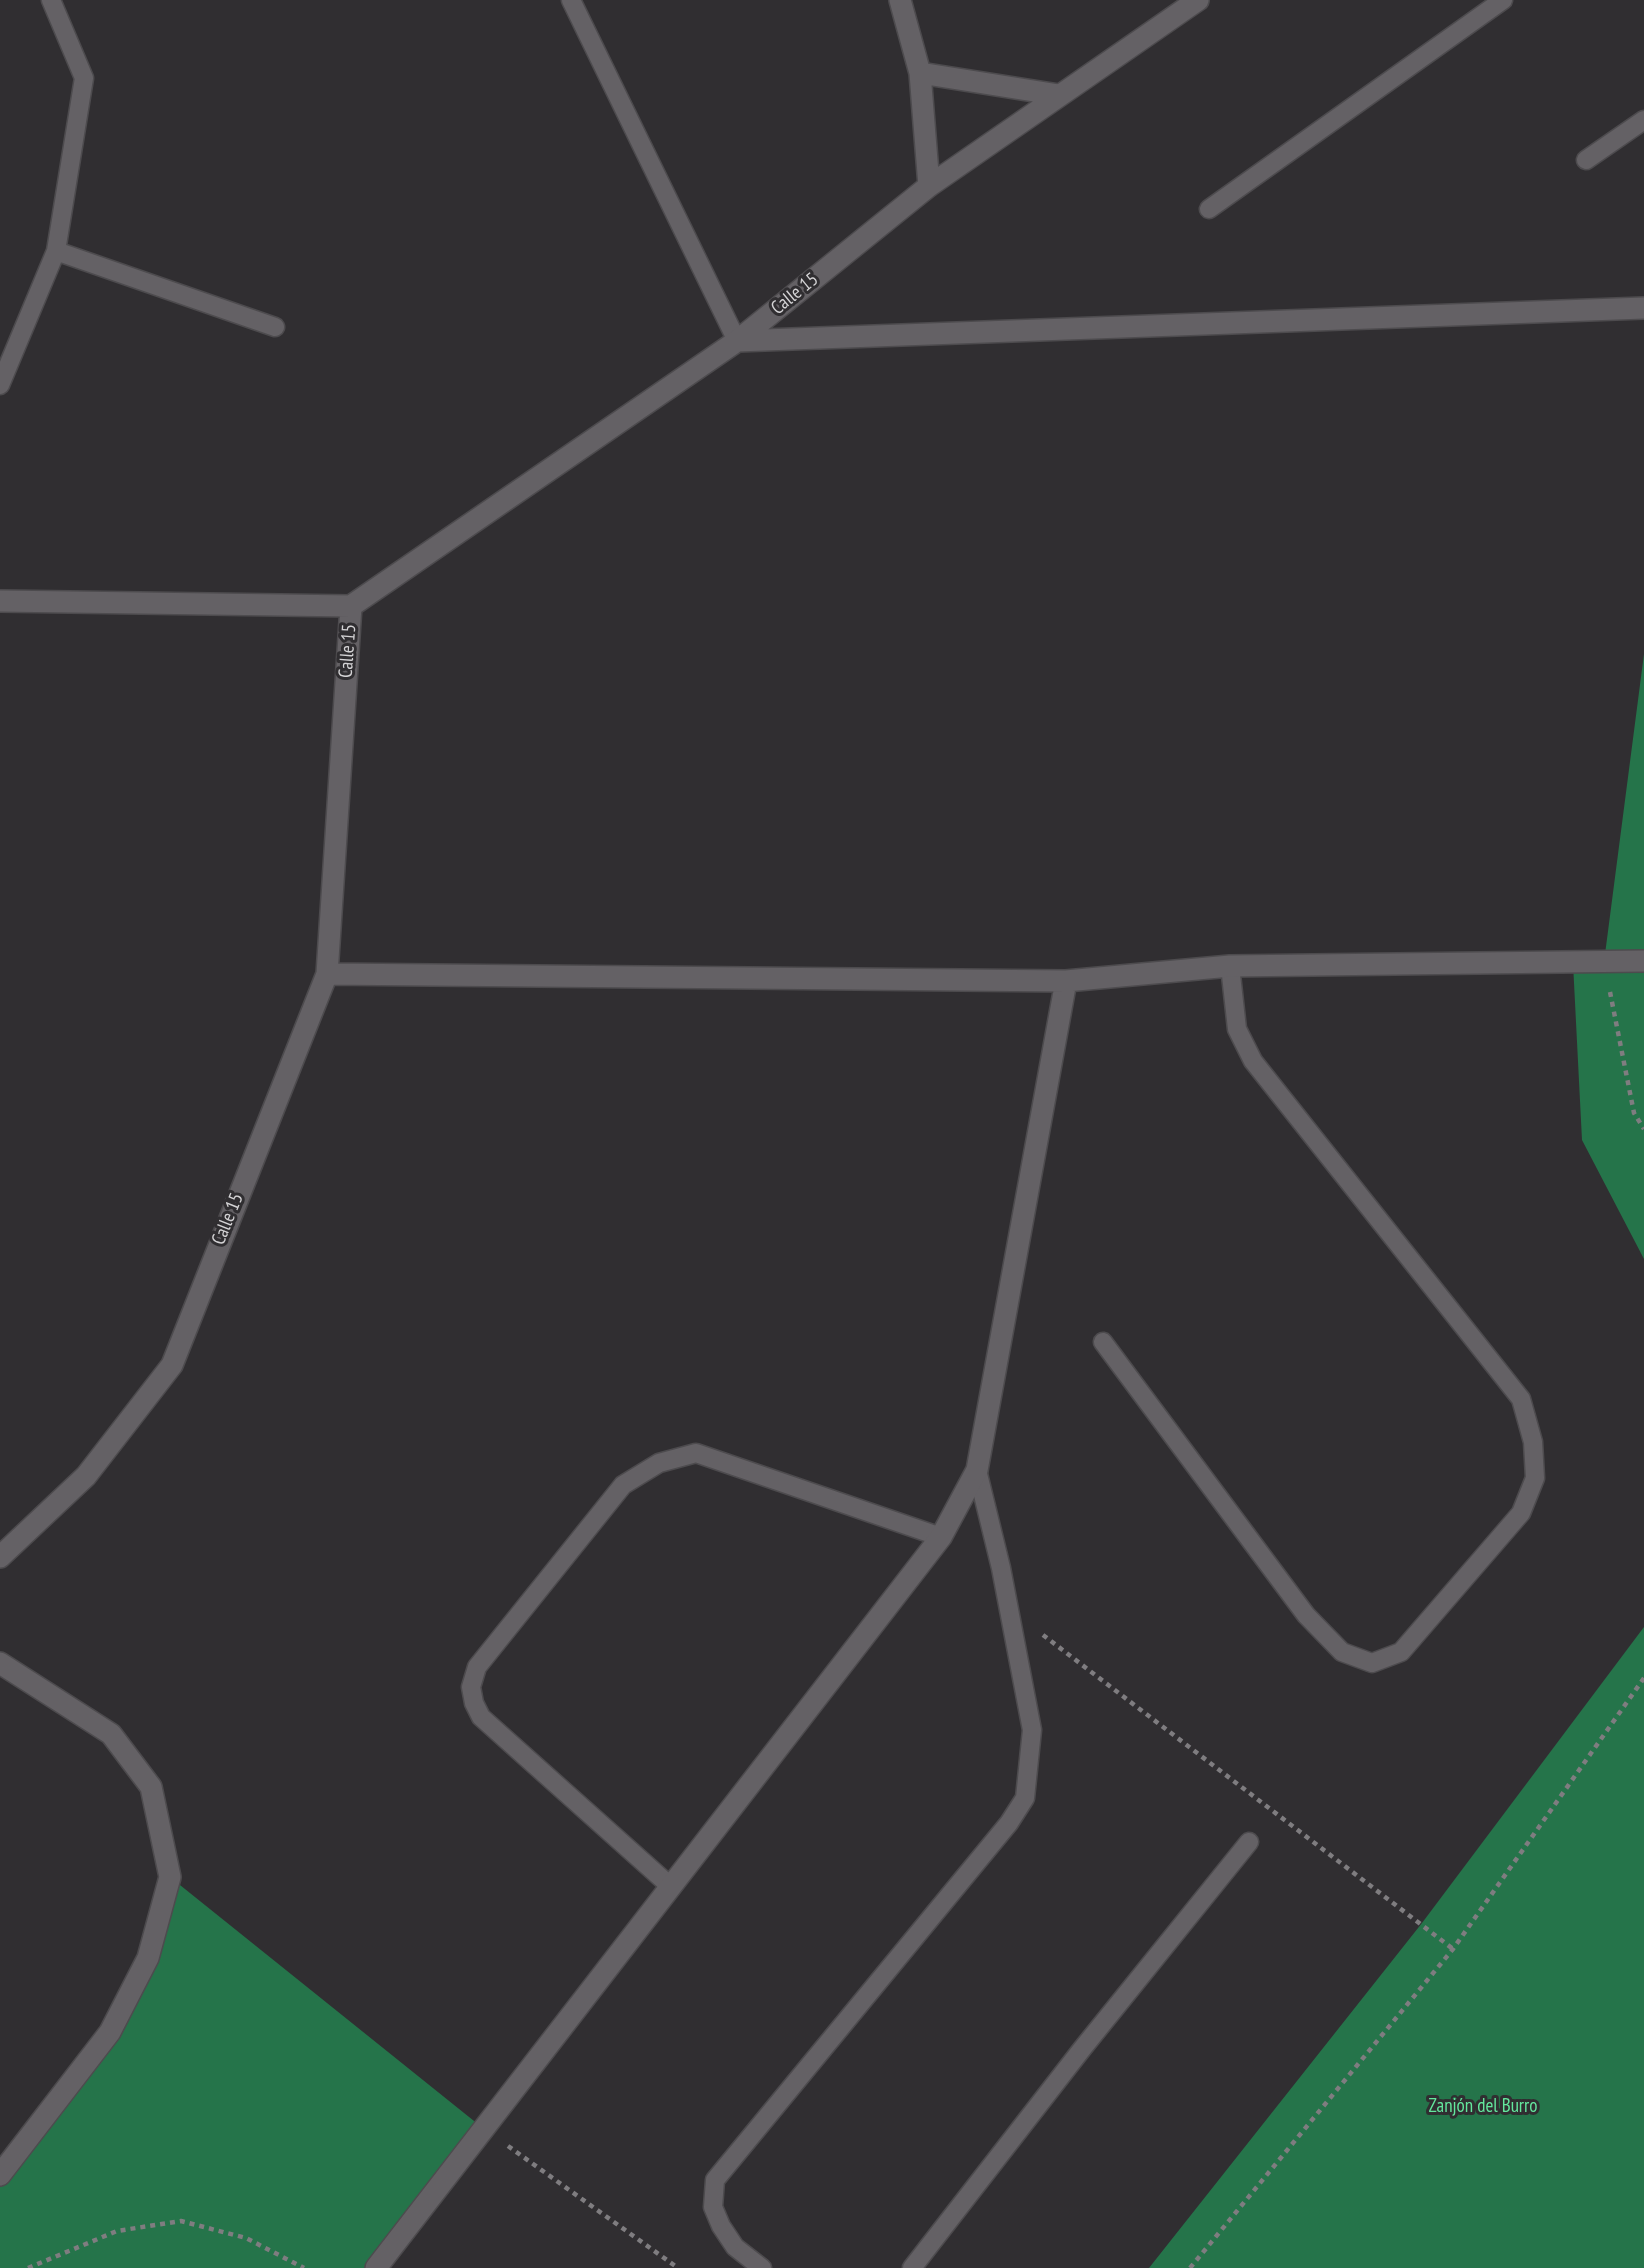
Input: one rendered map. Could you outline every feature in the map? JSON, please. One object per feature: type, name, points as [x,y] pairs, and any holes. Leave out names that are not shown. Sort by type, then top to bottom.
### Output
[{"type":"street","points":[[900,0],[920,73],[929,186]]},
{"type":"street","name":"Calle 15","points":[[0,1557],[86,1476],[172,1365],[327,974],[351,606],[737,341],[929,186],[1198,0]]},
{"type":"street","points":[[920,73],[1059,95]]},
{"type":"street","points":[[737,341],[1644,308]]},
{"type":"street","points":[[0,601],[351,606]]},
{"type":"street","points":[[327,974],[1066,981],[1230,966],[1644,961]]},
{"type":"street","points":[[376,2268],[669,1885],[941,1537],[977,1470],[1066,981]]},
{"type":"street","points":[[0,1663],[111,1734],[151,1787],[170,1877],[148,1958],[110,2032],[0,2175]]},
{"type":"lane","points":[[0,385],[56,251],[84,78],[51,0]]},
{"type":"lane","points":[[571,0],[737,341]]},
{"type":"lane","points":[[1209,209],[1503,0]]},
{"type":"lane","points":[[1586,160],[1644,120]]},
{"type":"lane","points":[[56,251],[275,327]]},
{"type":"lane","points":[[1102,1342],[1306,1615],[1342,1652],[1372,1663],[1401,1652],[1521,1513],[1535,1478],[1533,1442],[1521,1399],[1253,1061],[1237,1029],[1230,966]]},
{"type":"lane","points":[[669,1885],[481,1717],[474,1703],[471,1687],[477,1667],[623,1485],[659,1463],[696,1453],[941,1537]]},
{"type":"lane","points":[[762,2268],[735,2247],[721,2226],[713,2207],[715,2180],[1009,1823],[1025,1798],[1032,1730],[1010,1610],[977,1470]]},
{"type":"lane","points":[[912,2268],[1082,2049],[1249,1842]]},
{"type":"path","points":[[1604,963],[1634,1113],[1644,1129]]},
{"type":"path","points":[[1010,1610],[1453,1949]]},
{"type":"path","points":[[1190,2268],[1453,1949],[1644,1678]]},
{"type":"path","points":[[484,2129],[678,2268]]},
{"type":"path","points":[[27,2268],[117,2231],[181,2221],[246,2238],[304,2268]]},
{"type":"green space","points":[[1644,654],[1644,1259],[1582,1140],[1573,963],[1604,962]]},
{"type":"green space","name":"Zanjón del Burro","points":[[1644,1627],[1644,2268],[1149,2268],[1422,1923]]},
{"type":"green space","points":[[170,1877],[484,2129],[376,2268],[0,2268],[0,2175],[110,2032]]}]
